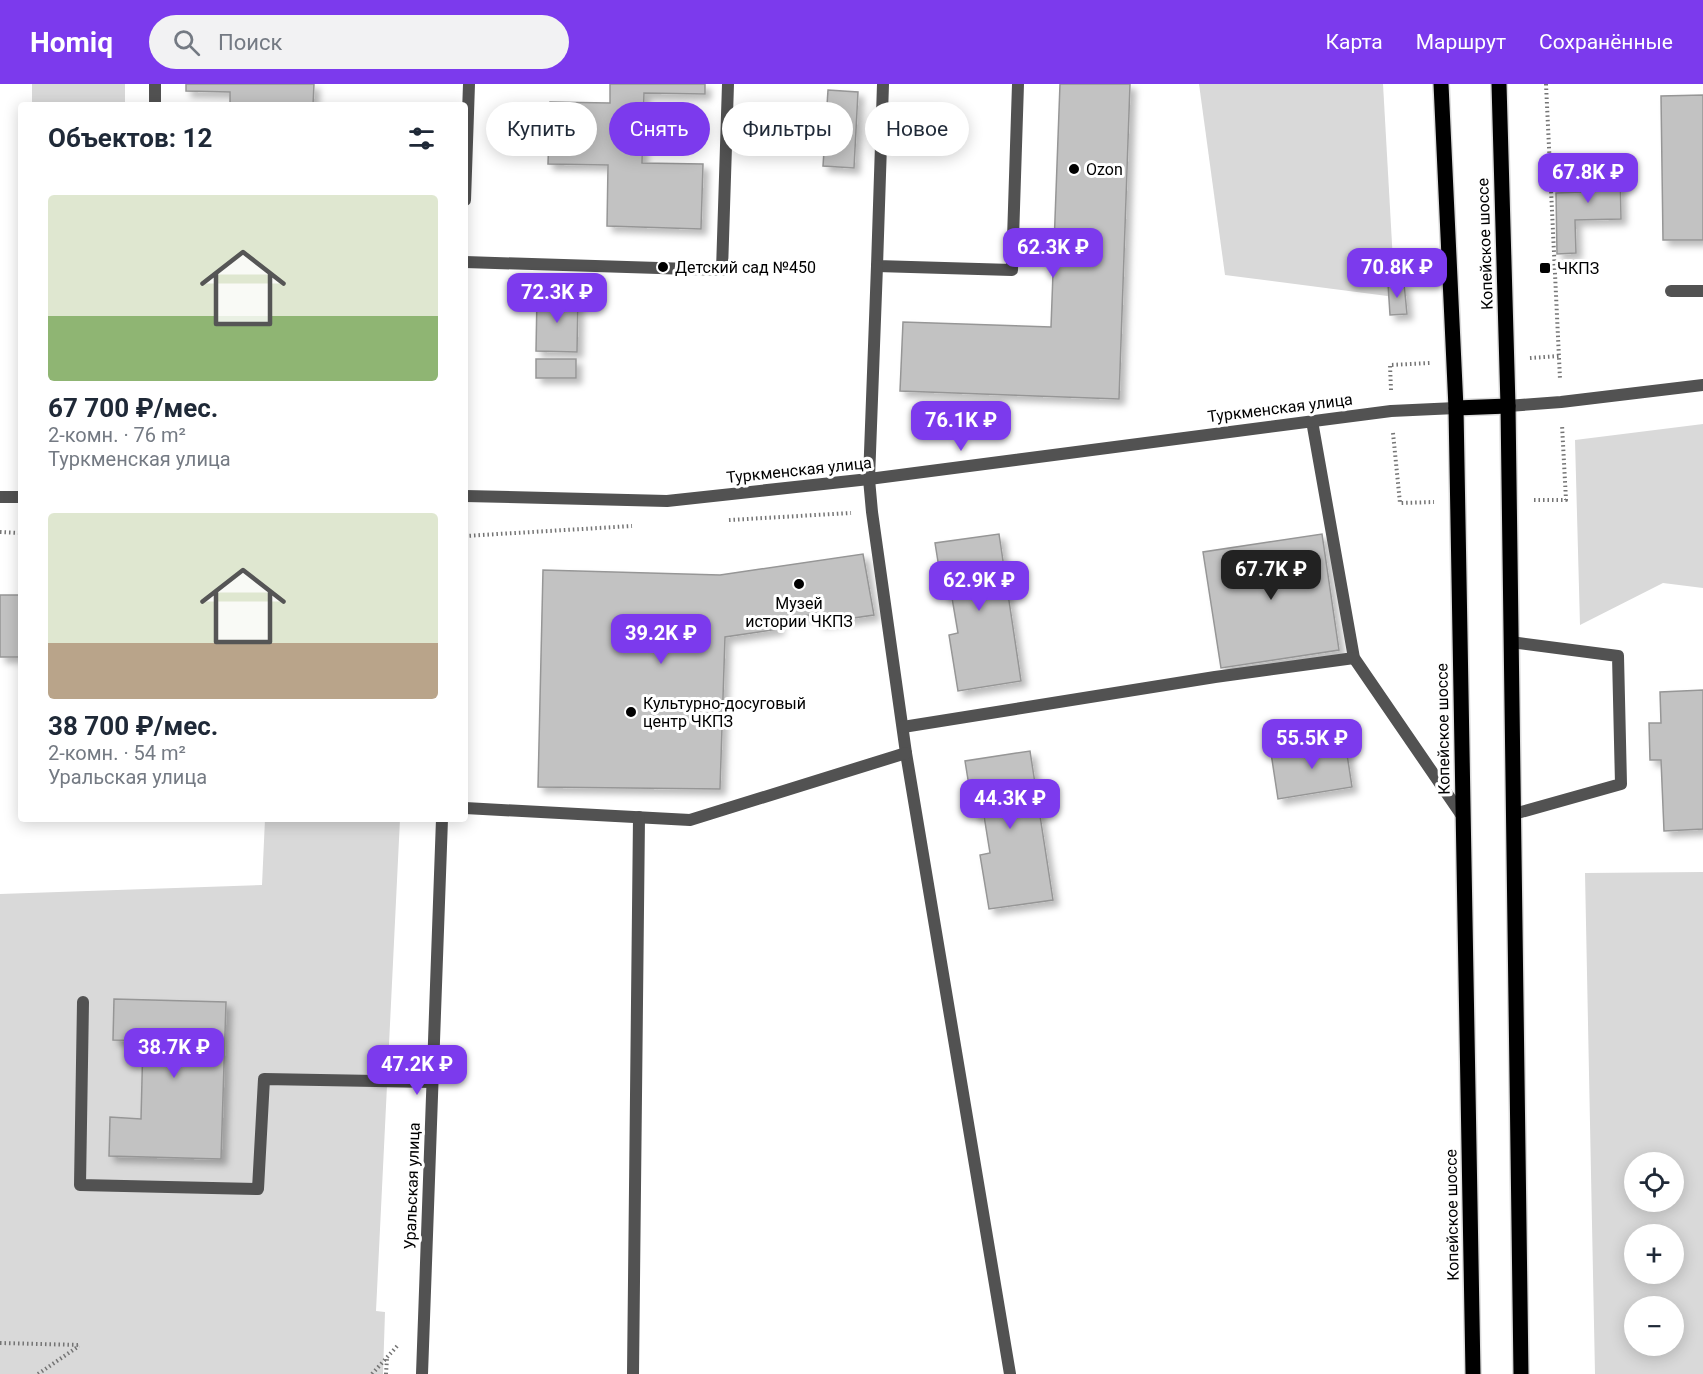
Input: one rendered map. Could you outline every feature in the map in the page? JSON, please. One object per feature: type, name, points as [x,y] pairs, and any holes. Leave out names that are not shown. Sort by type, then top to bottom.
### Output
[{"type":"main road","name":"Копейское шоссе","points":[[1441,84],[1456,408],[1473,1374]]},
{"type":"main road","name":"Копейское шоссе","points":[[1499,84],[1508,406],[1521,1374]]},
{"type":"main road","points":[[1456,408],[1508,406]]},
{"type":"street","points":[[155,84],[155,102]]},
{"type":"street","points":[[468,130],[470,84]]},
{"type":"street","points":[[468,262],[722,270],[729,84]]},
{"type":"street","points":[[883,84],[869,479],[872,512],[906,753],[1010,1374]]},
{"type":"street","points":[[877,266],[1012,270],[1018,84]]},
{"type":"street","points":[[1671,291],[1703,291]]},
{"type":"street","points":[[1508,406],[1703,385]]},
{"type":"street","name":"Туркменская улица","points":[[468,496],[667,501],[869,479],[1391,411],[1456,408]]},
{"type":"street","points":[[1312,421],[1354,658],[1463,817]]},
{"type":"street","points":[[0,497],[18,497]]},
{"type":"street","points":[[1511,642],[1618,656],[1621,784],[1514,814]]},
{"type":"street","points":[[903,727],[1215,677],[1354,658]]},
{"type":"street","points":[[468,808],[690,820],[906,753]]},
{"type":"street","points":[[633,1374],[639,817]]},
{"type":"street","name":"Уральская улица","points":[[422,1374],[442,822]]},
{"type":"street","points":[[83,1002],[80,1185],[258,1189],[264,1079],[432,1082]]},
{"type":"path","points":[[1546,84],[1566,500]]},
{"type":"path","points":[[0,532],[18,532]]},
{"type":"path","points":[[0,1343],[80,1345],[38,1374]]},
{"type":"path","points":[[386,1374],[387,1357]]},
{"type":"shaded area","points":[[32,84],[125,84],[125,102],[32,102]]},
{"type":"shaded area","points":[[1199,84],[1383,84],[1395,297],[1225,275]]},
{"type":"shaded area","points":[[1703,424],[1703,588],[1663,583],[1580,625],[1575,440]]},
{"type":"shaded area","points":[[265,822],[400,822],[376,1311],[385,1312],[383,1374],[0,1374],[0,894],[262,885]]},
{"type":"shaded area","points":[[1703,872],[1703,1374],[1595,1374],[1585,873]]},
{"type":"building","points":[[186,84],[314,84],[313,102],[230,102],[230,92],[186,91]]},
{"type":"building","points":[[610,84],[705,84],[705,94],[644,93],[644,102],[610,102]]},
{"type":"building","points":[[1060,84],[1130,84],[1119,399],[900,391],[903,322],[1051,327]]},
{"type":"building","points":[[828,90],[858,92],[854,168],[823,166],[824,156],[853,156],[853,102],[827,102]]},
{"type":"building","points":[[1703,95],[1703,240],[1663,240],[1661,96]]},
{"type":"building","points":[[597,103],[609,103],[609,156],[642,156],[642,163],[703,164],[701,229],[607,226],[608,165],[548,164],[548,156],[597,156]]},
{"type":"building","points":[[1580,168],[1620,168],[1621,219],[1575,220],[1576,253],[1557,254],[1556,193],[1581,192]]},
{"type":"building","points":[[1404,283],[1407,314],[1390,315],[1388,284]]},
{"type":"building","points":[[537,295],[578,296],[577,352],[536,351]]},
{"type":"building","points":[[536,359],[576,359],[576,378],[536,378]]},
{"type":"building","points":[[999,534],[1021,681],[958,691],[949,635],[958,633],[952,598],[944,599],[935,543]]},
{"type":"building","points":[[1322,534],[1339,650],[1221,668],[1203,552]]},
{"type":"building","name":"Культурно-досуговый центр ЧКПЗ","points":[[863,554],[874,615],[819,623],[816,614],[777,620],[779,629],[725,637],[720,789],[538,787],[543,570],[720,575]]},
{"type":"building","points":[[0,595],[18,595],[18,657],[0,657]]},
{"type":"building","points":[[1703,690],[1703,829],[1664,831],[1661,760],[1650,760],[1649,723],[1661,723],[1660,692]]},
{"type":"building","points":[[1345,741],[1352,787],[1278,799],[1271,753]]},
{"type":"building","points":[[1030,751],[1053,900],[989,909],[980,855],[990,853],[984,816],[974,817],[965,761]]},
{"type":"building","points":[[114,999],[226,1002],[221,1159],[109,1156],[110,1117],[141,1119],[143,1041],[113,1040]]},
{"type":"place","name":"Ozon","points":[[1074,169]]},
{"type":"place","name":"Детский сад №450","points":[[663,267]]},
{"type":"place","name":"ЧКПЗ","points":[[1545,268]]},
{"type":"place","name":"Музей истории ЧКПЗ","points":[[799,584]]},
{"type":"place","name":"Культурно-досуговый центр ЧКПЗ","points":[[631,712]]}]
